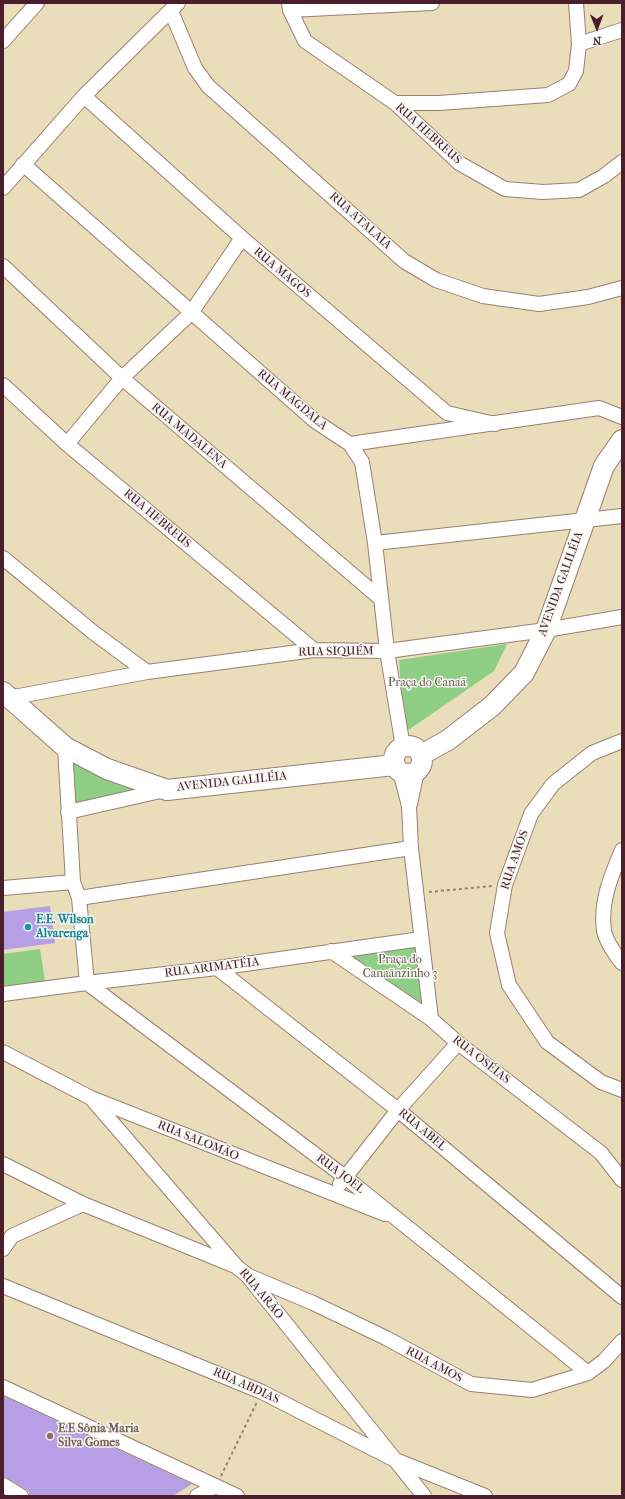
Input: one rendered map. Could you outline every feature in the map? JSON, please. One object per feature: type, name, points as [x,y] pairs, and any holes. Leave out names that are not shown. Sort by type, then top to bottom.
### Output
[{"type":"main road","name":"AVENIDA GALILÉIA","points":[[5,696],[65,747],[107,769],[168,790],[408,765],[448,740],[492,706],[524,673],[546,630],[604,466],[622,440]]},
{"type":"main road","points":[[402,747],[395,754],[408,765]]},
{"type":"street","points":[[3,41],[36,3]]},
{"type":"street","points":[[289,7],[432,3]]},
{"type":"street","points":[[395,103],[439,103],[548,95],[569,84],[576,71],[579,44],[576,3]]},
{"type":"street","points":[[3,188],[84,96],[174,7]]},
{"type":"street","name":"RUA ATALAIA","points":[[174,7],[195,68],[208,86],[404,261],[436,280],[483,296],[539,304],[588,297],[622,288]]},
{"type":"street","name":"RUA HEBREUS","points":[[289,7],[305,41],[395,103],[459,163],[505,189],[543,192],[579,190],[604,176],[622,162]]},
{"type":"street","points":[[579,44],[622,30]]},
{"type":"street","name":"RUA MAGOS","points":[[84,96],[242,238],[448,413],[495,424]]},
{"type":"street","name":"RUA MAGDALA","points":[[23,164],[315,421],[350,444],[362,462],[375,544],[387,651],[402,747]]},
{"type":"street","points":[[67,444],[122,378],[191,313],[242,238]]},
{"type":"street","name":"RUA MADALENA","points":[[3,266],[122,378],[381,599]]},
{"type":"street","name":"RUA HEBREUS","points":[[3,385],[67,444],[314,650]]},
{"type":"street","points":[[350,444],[599,408],[622,417]]},
{"type":"street","points":[[375,544],[622,516]]},
{"type":"street","points":[[3,558],[94,633],[147,672]]},
{"type":"street","name":"RUA SIQUÉM","points":[[5,696],[147,672],[314,650],[387,651],[546,630],[622,616]]},
{"type":"street","name":"RUA AMOS","points":[[622,742],[592,753],[554,784],[531,814],[505,885],[497,933],[509,985],[547,1042],[602,1082],[622,1090]]},
{"type":"street","points":[[65,747],[73,882],[79,898],[87,983]]},
{"type":"street","points":[[408,765],[411,848],[431,1019]]},
{"type":"street","points":[[68,812],[168,790]]},
{"type":"street","points":[[79,898],[411,848]]},
{"type":"street","points":[[622,850],[607,887],[604,907],[604,932],[615,955],[622,964]]},
{"type":"street","points":[[3,888],[73,882]]},
{"type":"street","name":"RUA ARIMATÉIA","points":[[3,994],[217,968],[421,939]]},
{"type":"street","name":"RUA OSÉIAS","points":[[331,951],[431,1019],[458,1042],[601,1153],[622,1180]]},
{"type":"street","name":"RUA ABEL","points":[[217,968],[398,1110],[622,1297]]},
{"type":"street","name":"RUA JOEL","points":[[87,983],[398,1218],[588,1373]]},
{"type":"street","points":[[334,1195],[345,1177],[398,1110],[458,1042]]},
{"type":"street","name":"RUA SALOMÃO","points":[[3,1052],[91,1098],[334,1195],[398,1218]]},
{"type":"street","name":"RUA ARÃO","points":[[91,1098],[242,1271],[424,1496]]},
{"type":"street","name":"RUA AMOS","points":[[3,1164],[83,1204],[150,1230],[327,1309],[386,1338],[471,1384],[532,1390],[588,1373],[604,1361],[622,1341]]},
{"type":"street","points":[[3,1249],[12,1236],[83,1204]]},
{"type":"street","name":"RUA ABDIAS","points":[[3,1286],[262,1392],[393,1459],[485,1496]]},
{"type":"street","points":[[3,1387],[237,1496]]},
{"type":"street","points":[[3,1485],[21,1496]]},
{"type":"street","points":[[196,1496],[216,1486]]},
{"type":"path","points":[[416,893],[505,885]]},
{"type":"path","points":[[216,1486],[262,1392]]},
{"type":"green space","name":"Praça do Canaã","points":[[507,644],[494,671],[404,733],[399,660]]},
{"type":"green space","points":[[68,754],[98,775],[117,782],[153,791],[69,805]]},
{"type":"green space","name":"Praça do Canaãnzinho 3","points":[[419,942],[426,1011],[340,953]]},
{"type":"green space","points":[[40,949],[45,981],[3,986],[3,954]]},
{"type":"building","name":"E.E. Wilson Alvarenga","points":[[50,906],[55,943],[3,950],[3,912]]},
{"type":"building","name":"E.E Sônia Maria Silva Gomes","points":[[3,1396],[192,1484],[173,1496],[29,1496],[29,1492],[25,1489],[3,1477]]},
{"type":"place","name":"E.E. Wilson Alvarenga","points":[[28,927]]},
{"type":"place","name":"E.E Sônia Maria Silva Gomes","points":[[50,1436]]}]
